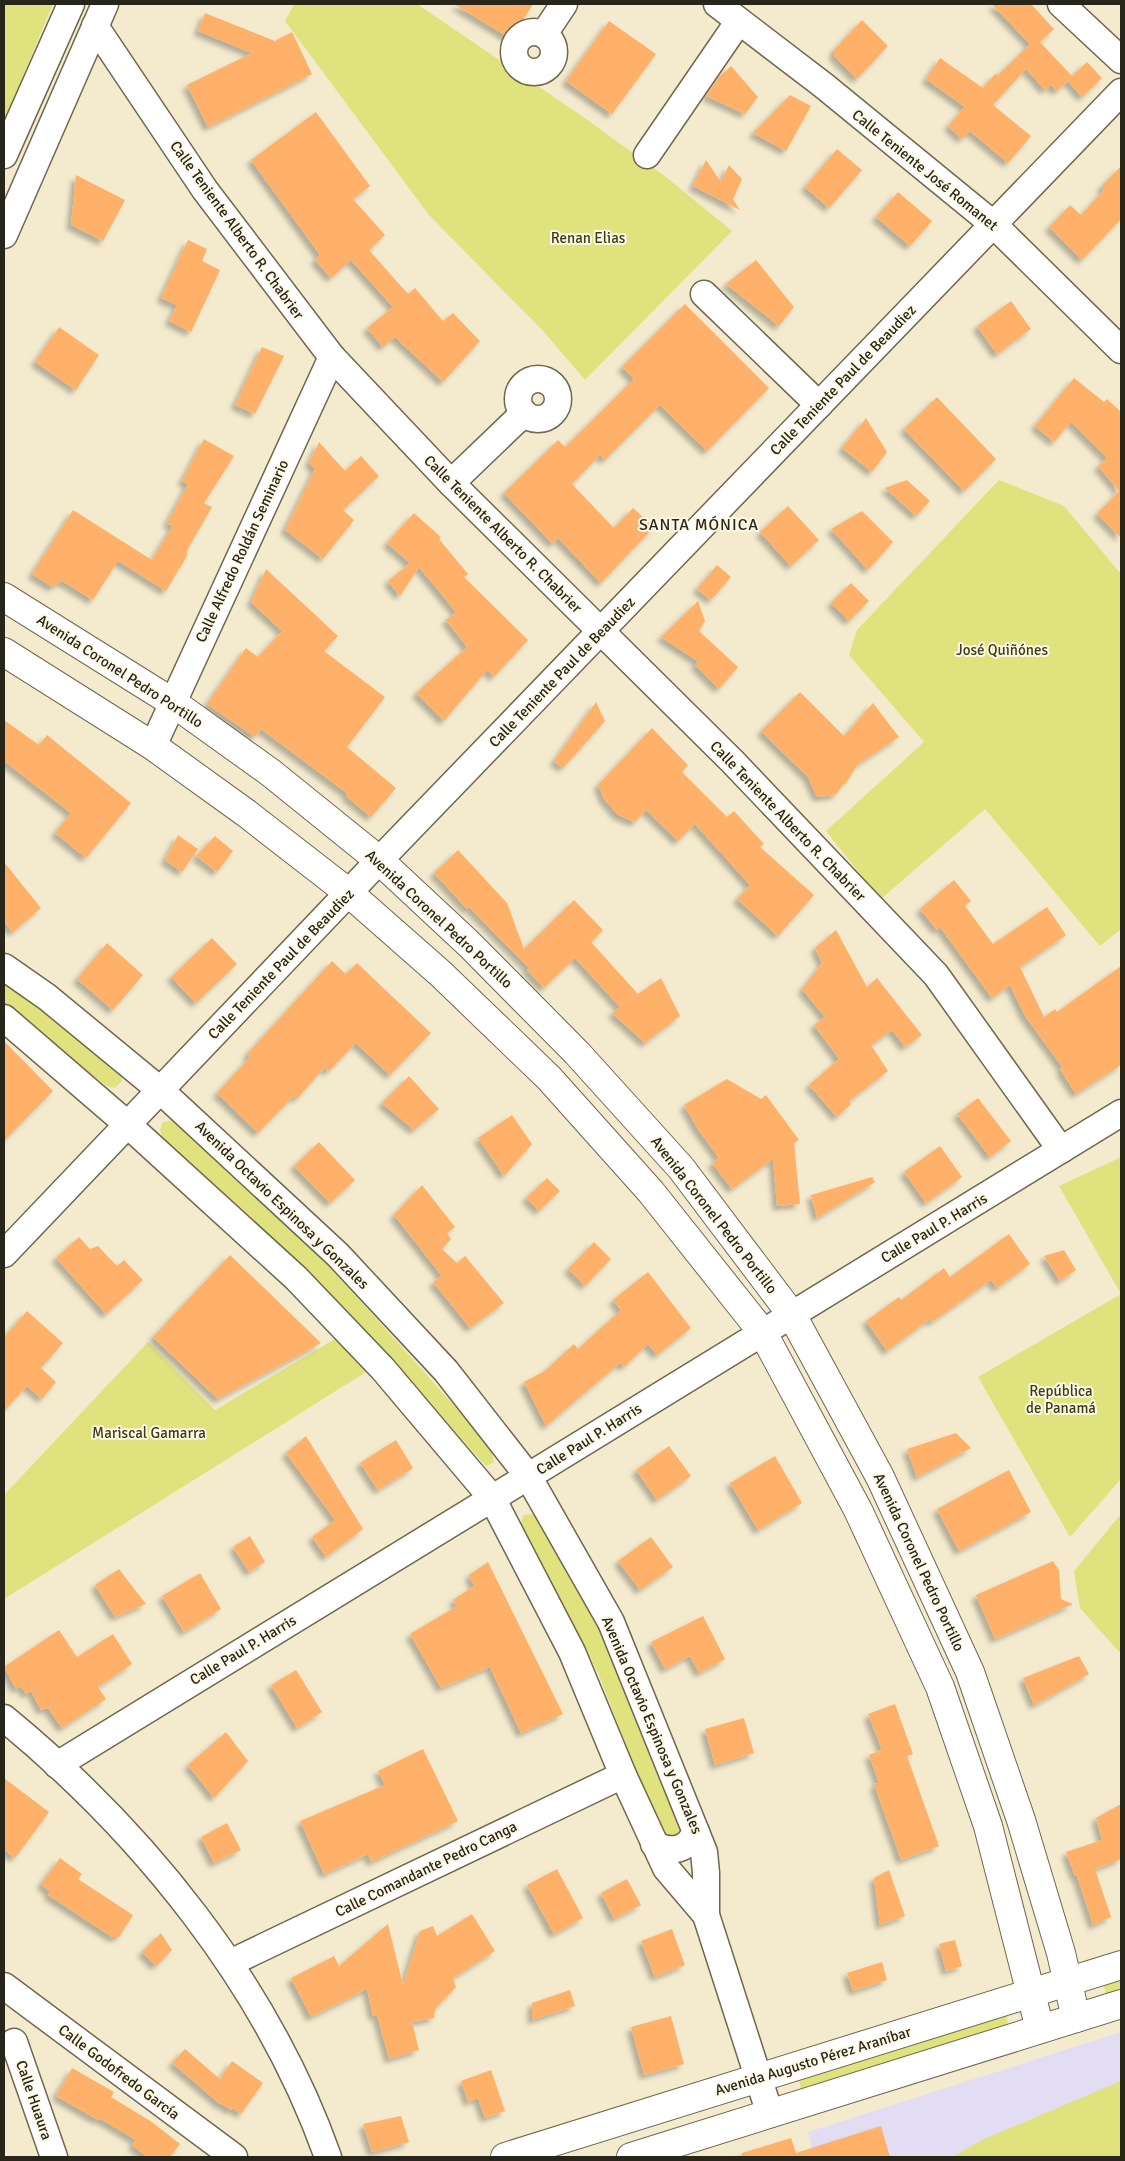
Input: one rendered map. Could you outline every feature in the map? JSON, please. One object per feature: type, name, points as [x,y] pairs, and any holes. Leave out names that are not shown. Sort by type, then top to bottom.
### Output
[{"type":"main road","name":"Avenida Coronel Pedro Portillo","points":[[4,597],[172,702],[271,773],[380,861],[469,944],[584,1060],[681,1168],[792,1315],[880,1477],[970,1672],[1021,1820],[1068,1981],[1076,2018]]},
{"type":"main road","points":[[4,652],[153,746],[246,813],[349,894],[441,974],[549,1078],[651,1192],[763,1333],[858,1510],[940,1688],[988,1826],[1040,2029]]},
{"type":"main road","points":[[1008,1903],[1016,1912],[1027,1914],[1037,1910],[1043,1895]]},
{"type":"main road","name":"Avenida Augusto Pérez Araníbar","points":[[505,2157],[1121,1965]]},
{"type":"main road","points":[[631,2157],[1121,2004]]},
{"type":"street","points":[[4,155],[71,4]]},
{"type":"street","points":[[544,34],[564,4]]},
{"type":"street","name":"Calle Teniente José Romanet","points":[[717,4],[993,224],[1121,350]]},
{"type":"street","points":[[1061,4],[1121,60]]},
{"type":"street","points":[[4,235],[100,15]]},
{"type":"street","name":"Calle Teniente Alberto R. Chabrier","points":[[100,15],[205,190],[332,357],[450,483],[732,760],[936,975],[1061,1150]]},
{"type":"street","points":[[648,155],[739,21]]},
{"type":"street","name":"Calle Teniente Paul de Beaudiez","points":[[4,1254],[1121,92]]},
{"type":"street","points":[[704,294],[819,405]]},
{"type":"street","name":"Calle Alfredo Roldán Seminario","points":[[153,746],[332,357]]},
{"type":"street","points":[[450,483],[524,413]]},
{"type":"street","name":"Avenida Octavio Espinosa y Gonzales","points":[[4,967],[46,997],[160,1090],[338,1255],[446,1371],[528,1476],[611,1622],[704,1852],[706,1916],[770,2114]]},
{"type":"street","name":"Avenida Octavio Espinosa y Gonzales","points":[[4,1018],[127,1124],[296,1278],[383,1369],[492,1498],[572,1652],[623,1774],[666,1868],[706,1916]]},
{"type":"street","name":"Calle Paul P. Harris","points":[[56,1764],[1121,1113]]},
{"type":"street","points":[[4,1718],[56,1764],[131,1841],[167,1881],[230,1962],[278,2042],[302,2092],[328,2157]]},
{"type":"street","name":"Calle Comandante Pedro Canga","points":[[230,1962],[623,1774]]},
{"type":"street","points":[[654,1844],[663,1849],[683,1848],[692,1841],[696,1832]]},
{"type":"street","name":"Calle Godofredo García","points":[[4,1986],[234,2157]]},
{"type":"street","points":[[9,2047],[25,2026],[32,2007]]},
{"type":"street","name":"Calle Huaura","points":[[9,2047],[54,2157]]},
{"type":"shaded area","points":[[1121,2032],[1121,2082],[955,2157],[814,2157],[808,2132]]},
{"type":"green space","points":[[4,4],[53,4],[4,121]]},
{"type":"green space","name":"Renan Elias","points":[[294,4],[417,4],[579,114],[666,177],[732,231],[585,380],[544,332],[429,215],[285,21]]},
{"type":"green space","name":"José Quiñónes","points":[[999,480],[1064,506],[1121,574],[1121,929],[1100,946],[985,809],[882,898],[868,884],[826,831],[924,742],[849,655],[857,630]]},
{"type":"green space","points":[[4,983],[119,1068],[122,1081],[115,1088],[107,1086],[4,1008]]},
{"type":"green space","points":[[174,1120],[325,1261],[491,1447],[494,1462],[486,1466],[311,1276],[163,1139],[160,1130],[163,1122]]},
{"type":"green space","points":[[1121,1157],[1121,1294],[1059,1186]]},
{"type":"green space","name":"República de Panamá","points":[[1121,1294],[1121,1479],[1070,1537],[978,1377]]},
{"type":"green space","name":"Mariscal Gamarra","points":[[335,1339],[366,1372],[4,1599],[4,1495],[148,1342],[215,1410]]},
{"type":"green space","points":[[534,1514],[552,1534],[627,1675],[686,1832],[663,1841],[599,1675],[520,1524],[524,1515]]},
{"type":"green space","points":[[1121,1514],[1121,1654],[1080,1608],[1074,1571]]},
{"type":"green space","points":[[1121,1975],[1121,1994],[1107,1998],[1102,1980]]},
{"type":"green space","points":[[1007,2014],[1008,2034],[803,2096],[798,2077]]},
{"type":"green space","points":[[1121,2081],[1121,2157],[952,2157],[984,2139]]},
{"type":"building","points":[[454,4],[533,4],[511,39]]},
{"type":"building","points":[[992,4],[1031,4],[1054,29],[1040,42],[1072,76],[1087,62],[1102,78],[1082,97],[1068,81],[1057,91],[1051,85],[1045,90],[1026,69],[993,105],[1031,136],[1008,163],[970,131],[962,139],[948,126],[965,107],[926,79],[940,58],[983,88],[996,73],[997,76],[1030,44]]},
{"type":"building","points":[[205,13],[275,41],[292,32],[312,74],[208,127],[187,85],[252,53],[198,31]]},
{"type":"building","points":[[862,20],[888,46],[857,79],[834,56],[834,50]]},
{"type":"building","points":[[609,21],[656,54],[612,114],[566,81]]},
{"type":"building","points":[[731,66],[758,97],[745,114],[706,96],[719,77]]},
{"type":"building","points":[[790,95],[811,106],[786,151],[753,133]]},
{"type":"building","points":[[316,112],[370,186],[353,199],[385,235],[369,250],[408,294],[415,288],[443,321],[453,313],[480,341],[443,382],[395,337],[383,347],[367,328],[393,307],[351,260],[331,278],[315,260],[320,255],[251,160]]},
{"type":"building","points":[[837,149],[862,170],[829,208],[805,187]]},
{"type":"building","points":[[706,160],[721,182],[729,165],[742,179],[733,199],[740,210],[693,186]]},
{"type":"building","points":[[1121,166],[1121,219],[1082,260],[1049,227],[1070,205],[1081,215],[1104,190],[1101,187]]},
{"type":"building","points":[[76,175],[125,200],[103,241],[71,225]]},
{"type":"building","points":[[898,192],[932,221],[910,246],[876,217]]},
{"type":"building","points":[[188,240],[207,249],[202,261],[220,270],[191,332],[169,321],[177,305],[161,298]]},
{"type":"building","points":[[756,260],[794,307],[779,326],[726,284]]},
{"type":"building","points":[[1011,301],[1031,329],[997,354],[977,326]]},
{"type":"building","points":[[685,304],[769,388],[707,451],[660,405],[605,460],[600,455],[572,484],[614,528],[633,508],[654,527],[601,583],[558,538],[553,544],[504,493],[558,440],[565,447],[634,379],[622,367]]},
{"type":"building","points":[[59,327],[99,355],[76,390],[35,362]]},
{"type":"building","points":[[262,347],[284,356],[255,414],[235,405]]},
{"type":"building","points":[[1074,378],[1104,402],[1107,399],[1121,412],[1121,538],[1097,514],[1119,491],[1098,466],[1107,458],[1071,422],[1054,442],[1035,426]]},
{"type":"building","points":[[937,397],[996,459],[964,491],[904,429]]},
{"type":"building","points":[[866,418],[887,452],[872,472],[842,448]]},
{"type":"building","points":[[204,439],[234,456],[204,503],[212,507],[186,552],[188,554],[166,591],[118,561],[93,600],[62,581],[52,587],[32,574],[73,510],[152,560],[173,526],[167,523],[188,484],[182,481]]},
{"type":"building","points":[[319,442],[345,471],[361,456],[379,476],[343,510],[354,520],[323,559],[285,530],[315,469],[309,463]]},
{"type":"building","points":[[907,480],[930,501],[916,516],[885,488]]},
{"type":"building","points":[[788,506],[819,540],[791,566],[760,532]]},
{"type":"building","points":[[862,511],[893,542],[868,570],[831,529]]},
{"type":"building","points":[[414,513],[441,537],[439,539],[468,574],[464,577],[528,640],[494,677],[487,670],[444,721],[416,693],[467,647],[446,620],[456,612],[419,567],[400,596],[388,581],[410,563],[387,543]]},
{"type":"building","points":[[717,565],[731,577],[711,600],[697,589]]},
{"type":"building","points":[[266,569],[338,636],[324,651],[385,697],[347,747],[396,788],[371,817],[346,796],[348,794],[261,729],[255,737],[207,704],[246,648],[258,657],[282,631],[251,602]]},
{"type":"building","points":[[851,583],[869,601],[849,621],[831,603]]},
{"type":"building","points":[[698,601],[705,621],[699,631],[738,667],[719,689],[695,665],[699,662],[661,637]]},
{"type":"building","points":[[800,692],[844,736],[873,703],[899,737],[857,765],[835,795],[817,797],[808,777],[761,731]]},
{"type":"building","points":[[596,702],[605,721],[563,768],[554,761]]},
{"type":"building","points":[[4,720],[39,745],[47,735],[131,803],[86,858],[55,833],[71,813],[4,761]]},
{"type":"building","points":[[652,728],[688,765],[682,772],[727,817],[734,811],[764,844],[760,847],[814,895],[778,936],[737,899],[750,885],[695,824],[678,841],[646,810],[635,822],[618,815],[604,799],[598,785]]},
{"type":"building","points":[[178,835],[198,849],[182,872],[165,860]]},
{"type":"building","points":[[215,836],[233,851],[217,872],[196,856]]},
{"type":"building","points":[[458,850],[507,903],[524,949],[574,900],[603,930],[591,942],[638,994],[661,978],[680,1016],[645,1043],[612,1013],[620,1007],[575,958],[544,988],[527,970],[529,968],[469,907],[467,909],[434,873]]},
{"type":"building","points":[[4,862],[41,908],[13,932],[4,922]]},
{"type":"building","points":[[954,880],[971,901],[965,906],[993,944],[1047,907],[1066,935],[1020,967],[1044,1017],[1055,1009],[1057,1012],[1121,966],[1121,1065],[1076,1094],[1060,1069],[1063,1068],[1025,1016],[1010,985],[992,998],[940,927],[937,930],[920,909]]},
{"type":"building","points":[[836,930],[867,987],[877,978],[922,1035],[905,1047],[892,1030],[871,1045],[888,1071],[849,1101],[851,1104],[837,1117],[809,1085],[839,1059],[814,1025],[825,1017],[802,989],[822,963],[815,948]]},
{"type":"building","points":[[212,938],[237,964],[196,1003],[171,977]]},
{"type":"building","points":[[107,943],[143,975],[113,1010],[77,979]]},
{"type":"building","points":[[332,961],[346,974],[357,963],[431,1033],[390,1075],[356,1043],[328,1072],[325,1067],[297,1099],[294,1096],[258,1133],[217,1093],[250,1057],[247,1054]]},
{"type":"building","points":[[4,1041],[53,1091],[4,1141]]},
{"type":"building","points":[[409,1076],[439,1109],[414,1130],[382,1103]]},
{"type":"building","points":[[727,1079],[761,1099],[766,1095],[799,1140],[794,1143],[800,1204],[777,1206],[773,1159],[732,1189],[712,1163],[719,1158],[699,1131],[684,1105]]},
{"type":"building","points":[[978,1098],[1011,1141],[990,1157],[957,1114]]},
{"type":"building","points":[[512,1115],[532,1144],[504,1176],[478,1138]]},
{"type":"building","points":[[319,1142],[355,1180],[330,1203],[294,1166]]},
{"type":"building","points":[[940,1146],[962,1177],[926,1203],[904,1172]]},
{"type":"building","points":[[872,1177],[875,1182],[817,1218],[811,1195]]},
{"type":"building","points":[[547,1178],[560,1191],[539,1211],[526,1198]]},
{"type":"building","points":[[422,1185],[455,1227],[447,1233],[451,1239],[442,1249],[457,1263],[465,1256],[504,1303],[470,1328],[433,1282],[442,1276],[394,1215]]},
{"type":"building","points":[[1009,1234],[1030,1264],[997,1288],[991,1280],[932,1322],[930,1319],[887,1351],[866,1321],[899,1297],[901,1300],[944,1268],[950,1277]]},
{"type":"building","points":[[79,1237],[90,1249],[98,1246],[117,1266],[124,1260],[143,1280],[106,1314],[56,1258]]},
{"type":"building","points":[[594,1242],[611,1259],[585,1286],[568,1269]]},
{"type":"building","points":[[1064,1250],[1076,1270],[1060,1281],[1044,1256]]},
{"type":"building","points":[[230,1255],[321,1343],[218,1399],[153,1337]]},
{"type":"building","points":[[648,1272],[691,1328],[657,1355],[648,1344],[624,1367],[620,1363],[546,1426],[524,1382],[545,1371],[574,1344],[578,1349],[621,1310],[613,1300]]},
{"type":"building","points":[[27,1311],[63,1343],[41,1368],[56,1382],[42,1399],[27,1386],[4,1411],[4,1337]]},
{"type":"building","points":[[956,1433],[971,1448],[917,1477],[907,1449]]},
{"type":"building","points":[[306,1436],[363,1529],[326,1557],[312,1537],[335,1520],[286,1453]]},
{"type":"building","points":[[396,1440],[413,1468],[378,1490],[360,1463]]},
{"type":"building","points":[[669,1446],[691,1476],[657,1500],[636,1470]]},
{"type":"building","points":[[775,1456],[802,1503],[758,1530],[730,1483]]},
{"type":"building","points":[[1009,1470],[1031,1512],[959,1551],[937,1509]]},
{"type":"building","points":[[250,1536],[265,1562],[249,1572],[233,1547]]},
{"type":"building","points":[[651,1537],[673,1567],[640,1590],[618,1561]]},
{"type":"building","points":[[1053,1561],[1059,1570],[1061,1599],[1073,1604],[995,1639],[976,1595]]},
{"type":"building","points":[[488,1562],[563,1714],[521,1733],[490,1667],[441,1688],[410,1634],[457,1606],[453,1600],[474,1586],[469,1575]]},
{"type":"building","points":[[119,1569],[146,1604],[115,1617],[95,1585]]},
{"type":"building","points":[[200,1573],[221,1609],[184,1632],[162,1596]]},
{"type":"building","points":[[703,1616],[725,1659],[699,1673],[690,1656],[665,1669],[651,1642]]},
{"type":"building","points":[[59,1630],[77,1657],[113,1634],[132,1664],[98,1687],[106,1699],[62,1728],[48,1708],[41,1710],[31,1691],[26,1694],[21,1686],[16,1689],[4,1667]]},
{"type":"building","points":[[1079,1656],[1089,1674],[1034,1705],[1023,1678]]},
{"type":"building","points":[[296,1670],[322,1712],[297,1728],[271,1685]]},
{"type":"building","points":[[895,1704],[913,1754],[907,1756],[939,1846],[901,1860],[874,1784],[879,1783],[869,1755],[882,1750],[868,1714]]},
{"type":"building","points":[[744,1718],[754,1753],[715,1765],[705,1729]]},
{"type":"building","points":[[226,1732],[248,1761],[214,1798],[188,1765]]},
{"type":"building","points":[[423,1749],[458,1821],[371,1862],[368,1854],[324,1874],[300,1821],[385,1785],[378,1771]]},
{"type":"building","points":[[4,1778],[49,1812],[15,1858],[4,1850]]},
{"type":"building","points":[[1121,1804],[1121,1859],[1095,1869],[1111,1917],[1093,1925],[1077,1876],[1075,1876],[1066,1852],[1102,1840],[1096,1818]]},
{"type":"building","points":[[227,1823],[241,1850],[214,1863],[201,1837]]},
{"type":"building","points":[[60,1858],[82,1874],[78,1879],[133,1915],[119,1937],[112,1937],[48,1895],[50,1892],[41,1884]]},
{"type":"building","points":[[557,1869],[583,1918],[554,1934],[527,1885]]},
{"type":"building","points":[[889,1870],[905,1916],[880,1925],[874,1878]]},
{"type":"building","points":[[627,1879],[641,1905],[614,1919],[601,1893]]},
{"type":"building","points":[[472,1914],[495,1951],[453,1978],[456,1987],[435,2009],[434,2018],[412,2022],[419,2050],[389,2059],[377,2015],[373,2016],[367,1989],[311,2017],[291,1978],[334,1956],[339,1966],[388,1924],[403,1985],[420,1931],[433,1926],[437,1936]]},
{"type":"building","points":[[672,1929],[685,1965],[655,1977],[641,1941]]},
{"type":"building","points":[[161,1933],[172,1950],[156,1966],[142,1952]]},
{"type":"building","points":[[955,1940],[962,1966],[946,1971],[939,1944]]},
{"type":"building","points":[[882,1962],[887,1980],[853,1991],[847,1973]]},
{"type":"building","points":[[570,1990],[575,2006],[532,2020],[532,2003]]},
{"type":"building","points":[[671,2016],[684,2064],[644,2075],[631,2027]]},
{"type":"building","points":[[185,2049],[220,2079],[232,2061],[263,2083],[241,2114],[233,2108],[231,2110],[220,2104],[172,2063]]},
{"type":"building","points":[[72,2068],[114,2092],[111,2097],[152,2122],[180,2144],[170,2157],[147,2157],[132,2145],[136,2140],[56,2096]]},
{"type":"building","points":[[491,2070],[505,2111],[485,2118],[478,2098],[468,2102],[461,2081]]},
{"type":"building","points":[[401,2116],[409,2142],[372,2152],[363,2124]]},
{"type":"building","points":[[881,2126],[890,2157],[742,2157],[742,2153],[791,2138],[796,2153]]},
{"type":"district","name":"SANTA MÓNICA","points":[[699,524]]}]
